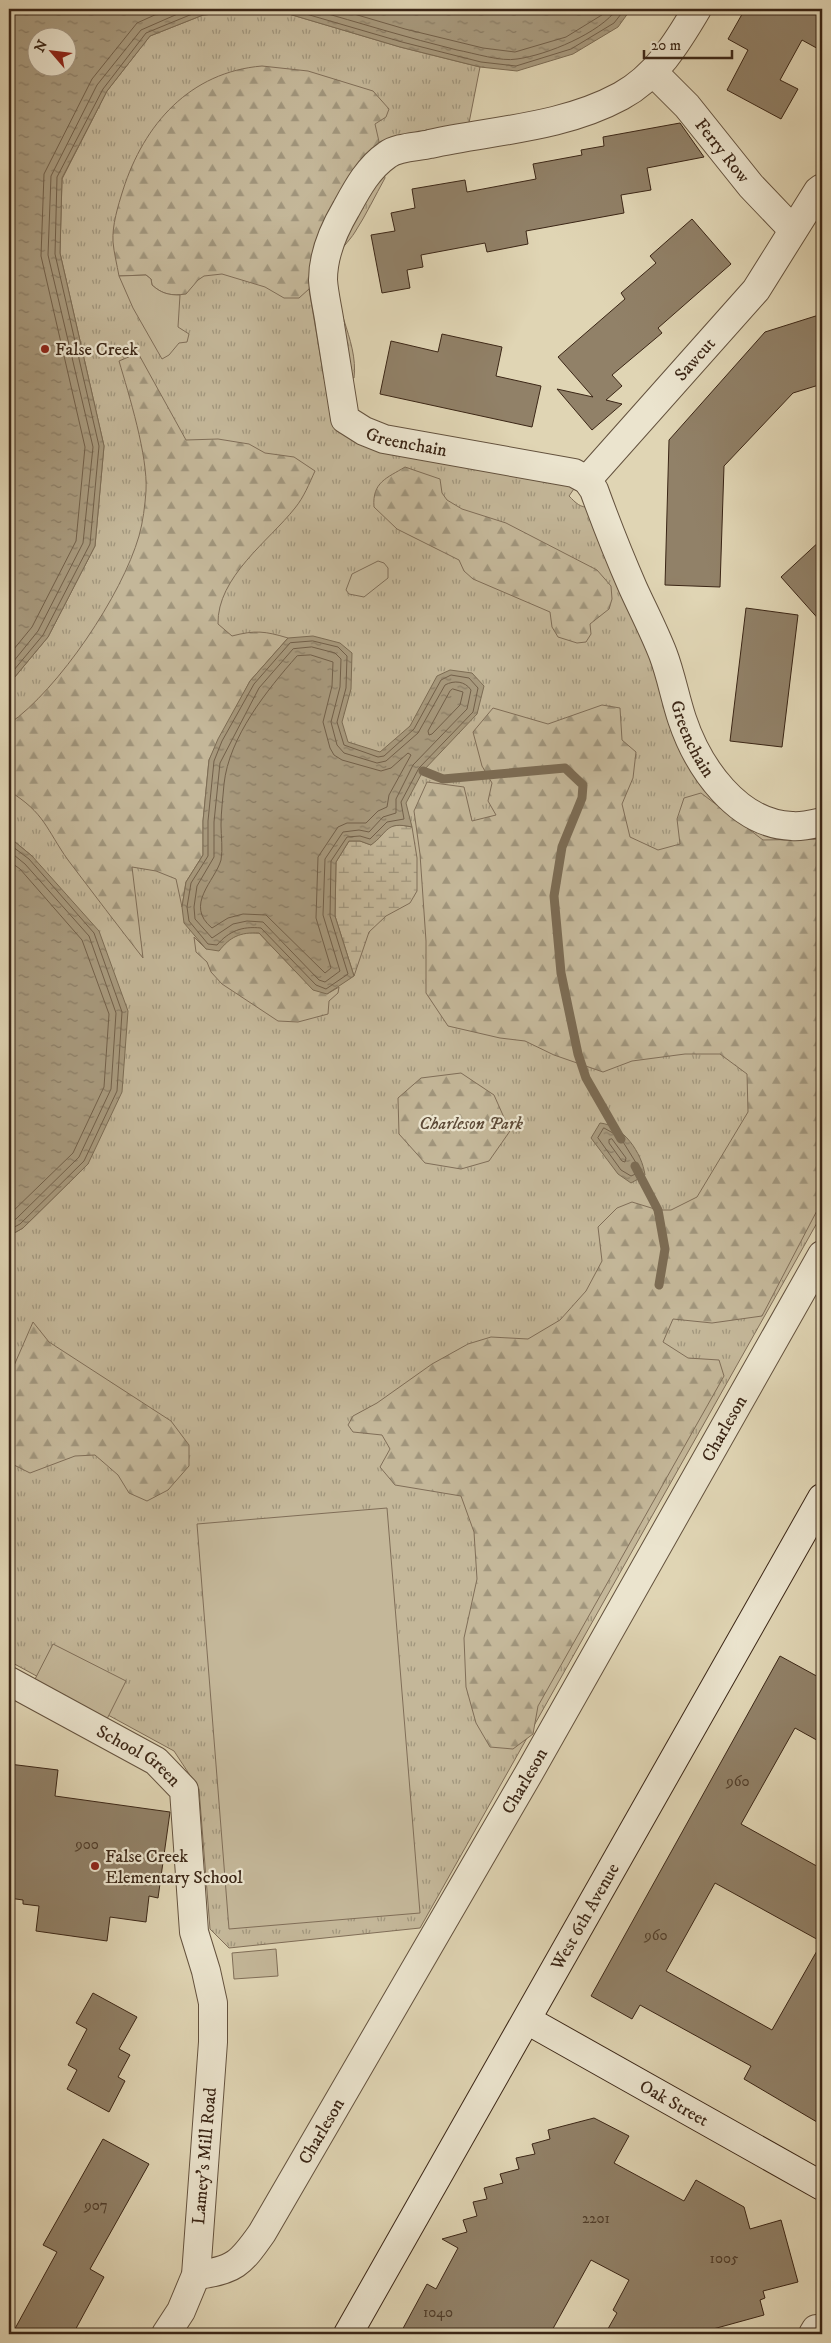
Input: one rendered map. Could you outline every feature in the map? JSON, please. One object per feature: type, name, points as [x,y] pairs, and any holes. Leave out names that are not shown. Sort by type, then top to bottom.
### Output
[{"type":"street","points":[[653,72],[672,48],[697,9]]},
{"type":"street","name":"Ferry Row","points":[[653,72],[687,106],[751,186],[793,230]]},
{"type":"street","name":"Greenchain","points":[[653,72],[621,96],[589,111],[561,120],[389,153],[367,174],[330,238],[323,280],[345,418],[364,431],[384,439],[488,459],[561,469],[587,480],[594,490],[632,586],[663,655],[682,720],[697,754],[716,782],[734,802],[767,822],[793,826],[822,822]]},
{"type":"street","name":"Sawcut","points":[[587,480],[756,290],[818,191],[822,188]]},
{"type":"street","name":"Charleson","points":[[196,2275],[215,2273],[230,2268],[247,2254],[262,2233],[534,1765],[822,1255]]},
{"type":"street","name":"West 6th Avenue","points":[[348,2334],[822,1498]]},
{"type":"street","name":"School Green","points":[[9,1681],[156,1761],[184,1790],[194,1932],[206,1971]]},
{"type":"street","name":"Lamey's Mill Road","points":[[166,2334],[181,2312],[196,2275],[213,2042],[213,2004],[206,1971]]},
{"type":"street","name":"Oak Street","points":[[527,2020],[822,2186]]},
{"type":"green space","name":"Charleson Park","points":[[272,9],[400,47],[480,67],[468,128],[380,146],[309,289],[324,378],[338,423],[580,480],[569,496],[581,506],[590,507],[704,785],[822,832],[822,1214],[420,1928],[229,1948],[210,1929],[199,1789],[174,1751],[9,1661],[9,1236],[23,1228],[88,1164],[32,856],[9,837],[9,684],[48,637],[95,546],[104,446],[60,253],[62,179],[107,91],[150,36],[203,15]]},
{"type":"green space","points":[[262,66],[308,71],[373,91],[389,109],[386,117],[375,124],[380,146],[309,289],[299,298],[284,298],[265,287],[222,274],[204,276],[186,294],[172,295],[164,293],[152,285],[151,279],[146,275],[119,276],[113,242],[113,229],[117,209],[132,166],[143,144],[157,123],[192,90],[236,70]]},
{"type":"green space","points":[[384,173],[385,178],[367,212],[353,236],[339,253],[336,261],[336,291],[352,349],[354,378],[345,376],[330,285],[339,240]]},
{"type":"green space","points":[[146,275],[151,279],[152,285],[158,290],[168,294],[180,295],[178,327],[189,334],[187,342],[179,343],[169,355],[162,359],[133,308],[119,276]]},
{"type":"green space","points":[[138,353],[186,440],[218,439],[249,444],[265,453],[294,457],[315,471],[304,495],[295,508],[235,575],[220,607],[218,624],[232,636],[260,632],[288,638],[250,681],[209,760],[203,821],[203,855],[186,882],[182,907],[176,879],[156,871],[132,867],[143,958],[68,860],[38,814],[9,791],[9,724],[48,688],[68,665],[86,639],[119,585],[131,560],[139,536],[144,514],[146,477],[141,443],[119,361]]},
{"type":"green space","points":[[405,467],[440,479],[442,493],[447,500],[462,509],[506,523],[597,570],[611,586],[612,599],[609,609],[590,624],[591,634],[586,642],[577,643],[558,637],[552,627],[550,612],[473,579],[464,571],[459,560],[397,529],[374,507],[375,492],[378,486]]},
{"type":"green space","points":[[378,561],[384,563],[388,568],[388,578],[364,597],[349,594],[346,590],[352,574]]},
{"type":"green space","points":[[602,705],[620,708],[622,740],[636,752],[633,778],[622,804],[630,837],[658,850],[680,844],[677,819],[684,798],[701,793],[763,840],[822,839],[822,1201],[762,1316],[712,1323],[673,1319],[663,1342],[688,1358],[719,1360],[724,1376],[538,1706],[533,1734],[513,1749],[490,1747],[476,1723],[466,1687],[464,1638],[477,1579],[474,1532],[461,1496],[395,1485],[380,1467],[390,1449],[382,1435],[353,1432],[348,1425],[353,1416],[377,1403],[432,1364],[468,1344],[491,1337],[528,1339],[560,1320],[586,1291],[602,1261],[598,1227],[617,1208],[632,1202],[658,1210],[671,1210],[697,1197],[748,1112],[747,1074],[720,1054],[685,1054],[632,1061],[603,1072],[554,1055],[525,1041],[500,1038],[448,1026],[426,993],[426,941],[420,854],[414,811],[427,782],[464,787],[472,821],[496,815],[488,801],[492,783],[482,766],[473,732],[493,708],[548,724]]},
{"type":"green space","points":[[390,826],[412,827],[417,858],[417,891],[410,903],[386,916],[369,932],[354,976],[335,916],[336,862],[349,841],[360,841],[371,845]]},
{"type":"green space","points":[[248,932],[259,933],[305,981],[327,994],[339,987],[338,993],[329,1001],[328,1014],[298,1022],[278,1021],[222,984],[211,972],[207,962],[196,952],[194,937],[206,949],[236,935]]},
{"type":"green space","points":[[461,1073],[494,1095],[510,1131],[489,1161],[461,1169],[425,1163],[399,1134],[398,1098],[421,1078]]},
{"type":"green space","points":[[33,1322],[49,1342],[171,1421],[189,1445],[189,1466],[168,1490],[147,1501],[129,1493],[118,1475],[95,1455],[75,1456],[30,1473],[14,1465],[9,1443],[9,1377]]},
{"type":"green space","points":[[387,1508],[420,1913],[229,1929],[197,1524]]},
{"type":"green space","points":[[53,1644],[126,1681],[106,1721],[33,1683]]},
{"type":"green space","points":[[276,1949],[278,1976],[234,1979],[232,1953]]},
{"type":"water","name":"False Creek","points":[[9,9],[266,9],[203,15],[150,36],[107,91],[62,178],[60,253],[104,446],[95,546],[48,637],[9,684]]},
{"type":"water","points":[[272,9],[631,9],[618,27],[573,54],[517,71],[480,67],[400,47]]},
{"type":"water","points":[[313,636],[340,643],[352,653],[351,689],[342,722],[348,742],[380,752],[410,726],[437,676],[450,670],[472,673],[484,686],[477,714],[423,771],[406,803],[412,827],[397,825],[392,827],[371,845],[360,841],[349,841],[336,862],[335,916],[354,976],[327,994],[313,990],[259,933],[246,933],[236,936],[219,951],[206,949],[184,923],[182,907],[186,882],[203,855],[203,821],[209,760],[218,739],[250,681],[288,638]]},
{"type":"water","points":[[9,837],[32,856],[99,931],[128,1011],[122,1092],[88,1164],[23,1228],[9,1236]]},
{"type":"water","points":[[600,1123],[616,1129],[624,1135],[636,1149],[645,1175],[631,1183],[618,1174],[591,1138]]},
{"type":"building","points":[[745,9],[822,9],[822,51],[802,40],[780,80],[798,89],[781,119],[727,90],[748,50],[728,39]]},
{"type":"building","points":[[680,123],[704,157],[647,168],[651,190],[621,195],[624,213],[526,231],[528,244],[487,252],[485,243],[421,255],[423,267],[407,270],[410,288],[382,293],[371,235],[395,231],[391,213],[415,208],[412,189],[465,180],[467,192],[536,179],[533,164],[582,155],[581,150],[604,146],[603,137]]},
{"type":"building","points":[[692,219],[731,264],[658,328],[662,333],[612,375],[622,386],[606,400],[622,404],[592,430],[557,389],[593,397],[558,357],[625,299],[621,293],[656,263],[650,256]]},
{"type":"building","points":[[822,314],[822,384],[793,393],[724,466],[720,587],[665,585],[669,440],[765,332]]},
{"type":"building","points":[[442,334],[502,347],[496,376],[541,386],[532,427],[380,394],[391,341],[438,352]]},
{"type":"building","points":[[822,539],[822,623],[781,577]]},
{"type":"building","points":[[746,608],[798,615],[782,747],[730,741]]},
{"type":"building","points":[[780,1656],[822,1679],[822,1743],[795,1728],[741,1824],[822,1869],[822,1942],[822,2125],[744,2079],[751,2066],[640,2005],[632,2019],[591,1996]],"holes":[[[715,1883],[822,1942],[772,2030],[666,1971]]]},
{"type":"building","points":[[9,1764],[58,1770],[55,1796],[170,1812],[158,1898],[149,1896],[146,1922],[110,1917],[107,1941],[36,1931],[39,1906],[23,1904],[23,1900],[9,1898]]},
{"type":"building","points":[[93,1993],[137,2017],[119,2049],[130,2055],[118,2077],[125,2081],[109,2112],[67,2089],[77,2070],[68,2065],[87,2029],[76,2023]]},
{"type":"building","points":[[594,2118],[629,2136],[614,2163],[684,2201],[696,2180],[744,2207],[750,2229],[781,2220],[798,2282],[763,2291],[765,2298],[760,2300],[764,2315],[695,2334],[605,2334],[617,2313],[613,2310],[629,2280],[591,2260],[550,2334],[400,2334],[427,2284],[436,2289],[458,2248],[442,2239],[467,2232],[463,2220],[477,2216],[473,2202],[487,2199],[484,2188],[503,2183],[500,2174],[519,2169],[516,2158],[535,2154],[532,2144],[550,2139],[548,2130]]},
{"type":"building","points":[[103,2139],[149,2164],[90,2269],[104,2277],[73,2334],[12,2334],[57,2252],[43,2245]]},
{"type":"waterway","points":[[423,771],[443,779],[565,768],[583,785],[582,798],[562,847],[554,896],[561,973],[578,1054],[586,1078],[621,1139]]},
{"type":"waterway","points":[[635,1166],[658,1210],[665,1249],[659,1285]]},
{"type":"place","name":"False Creek","points":[[45,349]]},
{"type":"place","name":"False Creek Elementary School","points":[[95,1866]]}]
